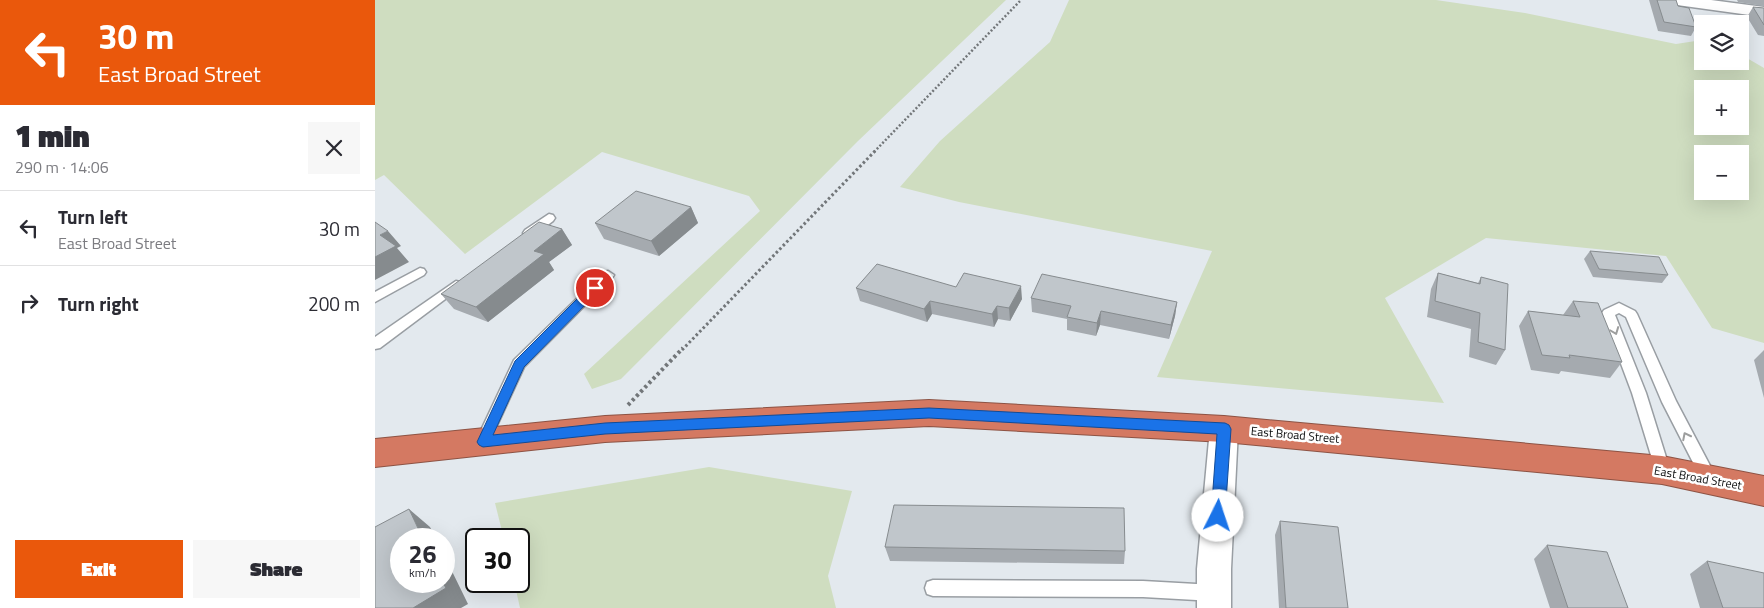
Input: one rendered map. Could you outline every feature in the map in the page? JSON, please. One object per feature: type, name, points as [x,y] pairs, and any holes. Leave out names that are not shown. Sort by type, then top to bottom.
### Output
[{"type":"highway","name":"East Broad Street","points":[[375,453],[605,429],[929,413],[1225,429],[1662,470],[1764,490]]},
{"type":"street","points":[[1677,0],[1710,3],[1764,12]]},
{"type":"street","points":[[1710,3],[1717,15]]},
{"type":"street","points":[[1214,600],[1225,429]]},
{"type":"lane","points":[[518,241],[549,218]]},
{"type":"lane","points":[[375,298],[420,272]]},
{"type":"lane","points":[[375,344],[470,275]]},
{"type":"lane","points":[[483,442],[519,364],[608,276]]},
{"type":"lane","points":[[1662,470],[1639,393],[1608,313],[1619,308],[1631,314],[1669,402],[1709,480]]},
{"type":"lane","points":[[933,588],[1143,589],[1214,600]]},
{"type":"path","points":[[605,429],[1021,0]]},
{"type":"green space","points":[[375,0],[1006,0],[858,141],[621,379],[592,389],[584,374],[760,211],[749,196],[602,152],[465,254],[384,175],[375,180]]},
{"type":"green space","points":[[1069,0],[1436,0],[1525,13],[1676,44],[1694,41],[1694,70],[1749,70],[1749,59],[1764,68],[1764,343],[1712,328],[1666,256],[1486,238],[1385,298],[1444,403],[1157,377],[1212,251],[959,202],[900,187],[940,141],[1050,42]]},
{"type":"green space","points":[[709,467],[852,491],[828,576],[836,608],[520,608],[517,593],[530,593],[530,528],[501,528],[495,503]]},
{"type":"building","points":[[1657,0],[1676,0],[1678,6],[1689,8],[1694,27],[1664,22]]},
{"type":"building","points":[[1753,7],[1764,8],[1764,25]]},
{"type":"building","points":[[636,191],[691,207],[651,241],[595,223]]},
{"type":"building","points":[[375,222],[388,231],[380,235],[396,246],[375,257]]},
{"type":"building","points":[[539,222],[562,229],[534,251],[544,254],[476,307],[441,294]]},
{"type":"building","points":[[1590,251],[1659,257],[1668,275],[1599,269]]},
{"type":"building","points":[[877,264],[956,287],[964,273],[1021,286],[1009,308],[997,306],[992,314],[930,301],[924,309],[856,288]]},
{"type":"building","points":[[1438,273],[1480,284],[1481,277],[1508,284],[1505,350],[1478,342],[1480,313],[1435,301]]},
{"type":"building","points":[[1042,274],[1177,302],[1171,325],[1101,311],[1097,323],[1067,317],[1071,306],[1031,298]]},
{"type":"building","points":[[1573,301],[1598,303],[1622,362],[1569,355],[1570,358],[1542,355],[1528,311],[1580,317]]},
{"type":"building","points":[[894,505],[1124,508],[1125,551],[885,547]]},
{"type":"building","points":[[409,509],[418,528],[390,528],[390,593],[438,593],[413,608],[375,608],[375,527]]},
{"type":"building","points":[[1280,521],[1338,527],[1348,608],[1286,608]]},
{"type":"building","points":[[1547,545],[1607,552],[1628,608],[1568,608]]},
{"type":"building","points":[[1707,561],[1764,573],[1764,608],[1723,608]]},
{"type":"route","points":[[595,288],[519,364],[483,442],[605,429],[929,413],[1225,429],[1218,516]]}]
